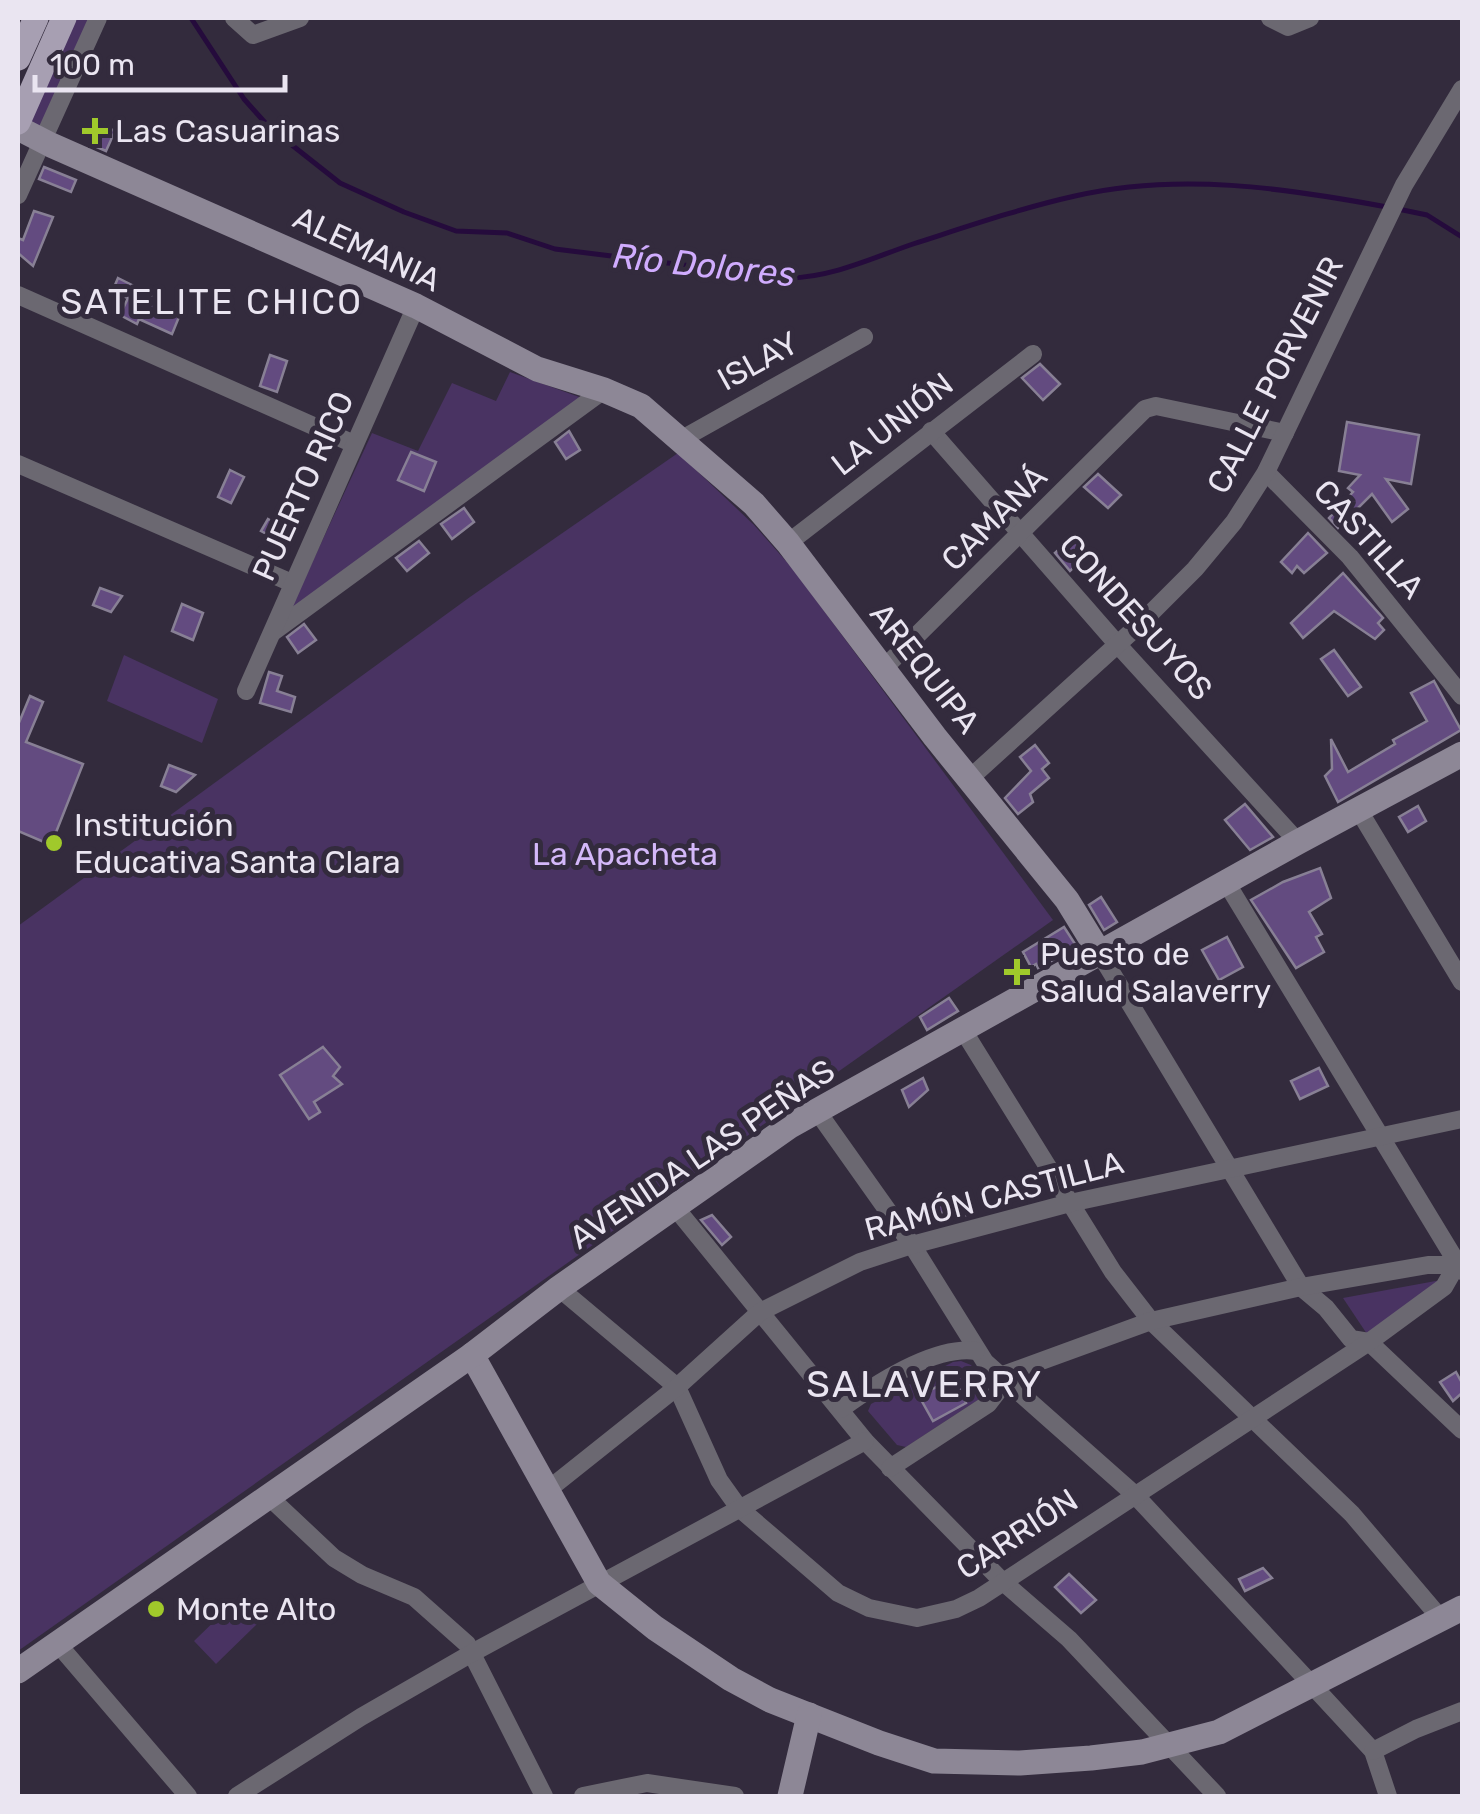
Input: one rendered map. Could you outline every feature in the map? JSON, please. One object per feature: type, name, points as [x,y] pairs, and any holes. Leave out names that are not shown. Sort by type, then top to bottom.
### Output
[{"type":"main road","points":[[18,58],[36,18]]},
{"type":"main road","points":[[18,125],[64,18]]},
{"type":"street","points":[[18,195],[98,18]]},
{"type":"street","points":[[234,18],[253,35],[300,18]]},
{"type":"street","points":[[1274,20],[1288,28],[1310,18]]},
{"type":"street","name":"CALLE PORVENIR","points":[[969,779],[1118,645],[1195,569],[1234,522],[1266,472],[1382,226],[1462,90]]},
{"type":"street","name":"ALEMANIA","points":[[18,125],[43,141],[416,306],[536,370],[642,406],[682,438]]},
{"type":"street","points":[[18,296],[354,444]]},
{"type":"street","name":"PUERTO RICO","points":[[246,691],[416,306]]},
{"type":"street","name":"ISLAY","points":[[682,438],[864,337]]},
{"type":"street","name":"LA UNIÓN","points":[[788,543],[1034,354]]},
{"type":"street","points":[[273,632],[604,390]]},
{"type":"street","name":"CAMANÁ","points":[[883,669],[1146,409],[1156,406],[1285,433]]},
{"type":"street","name":"CONDESUYOS","points":[[931,431],[1118,645],[1298,842]]},
{"type":"street","name":"AREQUIPA","points":[[682,438],[754,504],[788,543],[1067,900],[1099,952]]},
{"type":"street","points":[[18,464],[292,583]]},
{"type":"street","name":"CASTILLA","points":[[1266,472],[1350,557],[1462,696]]},
{"type":"street","name":"AVENIDA LAS PEÑAS","points":[[18,1671],[472,1355],[559,1288],[764,1143],[1099,952],[1462,754]]},
{"type":"street","points":[[1358,810],[1462,982]]},
{"type":"street","points":[[1226,882],[1460,1267]]},
{"type":"street","points":[[1099,952],[1300,1287],[1326,1308],[1351,1339],[1369,1342],[1462,1430]]},
{"type":"street","points":[[472,1355],[600,1583],[655,1628],[770,1700],[879,1744],[934,1761],[1020,1763],[1091,1758],[1168,1746],[1219,1732],[1452,1614],[1151,1320],[1113,1272],[963,1030]]},
{"type":"street","points":[[816,1111],[912,1245],[986,1362],[1134,1494],[1314,1686],[1373,1751],[1388,1796]]},
{"type":"street","name":"RAMÓN CASTILLA","points":[[549,1488],[677,1387],[760,1312],[860,1262],[1070,1203],[1462,1120]]},
{"type":"street","points":[[674,1206],[865,1441],[1002,1581],[1069,1639],[1217,1796]]},
{"type":"street","points":[[1003,1375],[1151,1320],[1300,1287],[1428,1266],[1460,1267]]},
{"type":"street","name":"CARRIÓN","points":[[559,1288],[677,1387],[720,1480],[739,1508],[838,1592],[869,1608],[917,1618],[980,1598],[1369,1342],[1444,1286],[1460,1267]]},
{"type":"street","points":[[840,1409],[948,1350],[976,1350]]},
{"type":"street","points":[[890,1468],[988,1404],[1003,1375]]},
{"type":"street","points":[[236,1796],[361,1716],[472,1653],[865,1441]]},
{"type":"street","points":[[267,1495],[334,1558],[414,1598],[467,1644],[544,1796]]},
{"type":"street","points":[[56,1643],[188,1796]]},
{"type":"street","points":[[1373,1751],[1416,1728],[1462,1712]]},
{"type":"street","points":[[790,1796],[809,1715]]},
{"type":"street","points":[[584,1796],[646,1784],[735,1796]]},
{"type":"green space","points":[[74,18],[89,18],[42,126],[37,128],[28,119]]},
{"type":"green space","points":[[510,372],[582,398],[287,617],[372,433],[418,451],[452,383],[496,401]]},
{"type":"green space","name":"La Apacheta","points":[[678,453],[754,525],[793,569],[1053,920],[18,1651],[18,926],[470,597]]},
{"type":"green space","points":[[124,655],[218,699],[202,743],[107,701]]},
{"type":"green space","points":[[1441,1280],[1373,1343],[1343,1298]]},
{"type":"green space","points":[[961,1361],[971,1365],[984,1384],[981,1398],[906,1447],[897,1445],[868,1411],[871,1404]]},
{"type":"green space","points":[[228,1608],[237,1618],[256,1612],[259,1622],[216,1664],[194,1641]]},
{"type":"building","points":[[98,124],[115,131],[106,151],[90,144]]},
{"type":"building","points":[[44,167],[76,180],[71,192],[39,179]]},
{"type":"building","points":[[34,211],[53,217],[33,266],[18,253],[18,238],[23,240]]},
{"type":"building","points":[[118,278],[152,295],[148,303],[179,317],[172,334],[120,315],[128,298],[112,292]]},
{"type":"building","points":[[270,355],[287,361],[277,392],[260,386]]},
{"type":"building","points":[[1040,364],[1060,384],[1043,400],[1022,378]]},
{"type":"building","points":[[1347,422],[1419,435],[1411,484],[1386,479],[1408,509],[1392,522],[1372,494],[1338,528],[1329,518],[1353,492],[1348,488],[1360,475],[1339,471]]},
{"type":"building","points":[[569,431],[580,450],[566,459],[555,442]]},
{"type":"building","points":[[411,452],[436,462],[424,491],[398,480]]},
{"type":"building","points":[[230,470],[244,477],[231,503],[218,497]]},
{"type":"building","points":[[1098,474],[1121,495],[1108,508],[1084,487]]},
{"type":"building","points":[[464,508],[474,522],[452,539],[441,524]]},
{"type":"building","points":[[268,519],[289,530],[282,542],[261,531]]},
{"type":"building","points":[[1308,533],[1327,553],[1304,573],[1297,566],[1292,573],[1281,562]]},
{"type":"building","points":[[1073,537],[1088,554],[1070,571],[1055,553]]},
{"type":"building","points":[[419,541],[429,553],[407,571],[396,558]]},
{"type":"building","points":[[1343,573],[1383,618],[1378,623],[1384,630],[1375,639],[1334,611],[1303,638],[1291,623]]},
{"type":"building","points":[[100,588],[122,596],[111,612],[93,605]]},
{"type":"building","points":[[182,604],[203,613],[193,640],[172,631]]},
{"type":"building","points":[[304,624],[316,640],[298,653],[287,637]]},
{"type":"building","points":[[1334,650],[1361,687],[1348,696],[1321,659]]},
{"type":"building","points":[[269,672],[282,676],[277,691],[295,697],[291,712],[260,703]]},
{"type":"building","points":[[1434,681],[1461,730],[1338,802],[1325,776],[1332,769],[1331,739],[1348,772],[1427,721],[1411,693]]},
{"type":"building","points":[[30,696],[43,702],[26,742],[83,764],[51,845],[18,831],[18,725]]},
{"type":"building","points":[[1035,745],[1049,763],[1042,769],[1049,778],[1030,794],[1033,802],[1018,814],[1005,798],[1031,771],[1020,757]]},
{"type":"building","points":[[169,765],[195,775],[176,792],[161,786]]},
{"type":"building","points":[[1245,804],[1273,837],[1250,850],[1225,820]]},
{"type":"building","points":[[1418,806],[1426,821],[1408,832],[1399,817]]},
{"type":"building","points":[[1320,868],[1331,898],[1309,912],[1322,934],[1316,937],[1324,952],[1296,968],[1251,900]]},
{"type":"building","points":[[1101,897],[1117,922],[1104,930],[1089,905]]},
{"type":"building","points":[[1064,927],[1077,947],[1038,968],[1036,964],[1031,967],[1023,952]]},
{"type":"building","points":[[1227,937],[1243,967],[1219,980],[1202,950]]},
{"type":"building","points":[[949,998],[958,1011],[927,1030],[920,1017]]},
{"type":"building","points":[[323,1047],[340,1067],[333,1076],[342,1084],[314,1102],[320,1112],[309,1119],[280,1075]]},
{"type":"building","points":[[1319,1068],[1328,1086],[1300,1099],[1291,1081]]},
{"type":"building","points":[[923,1078],[928,1090],[909,1107],[902,1090]]},
{"type":"building","points":[[967,1196],[976,1213],[947,1219],[933,1203]]},
{"type":"building","points":[[712,1215],[731,1237],[722,1245],[701,1220]]},
{"type":"building","points":[[1456,1372],[1462,1393],[1453,1401],[1440,1382]]},
{"type":"building","points":[[954,1378],[966,1403],[933,1421],[919,1396]]},
{"type":"building","points":[[1263,1568],[1272,1578],[1245,1591],[1239,1579]]},
{"type":"building","points":[[1069,1574],[1096,1600],[1081,1613],[1055,1587]]},
{"type":"waterway","name":"Río Dolores","points":[[191,18],[244,99],[269,127],[340,183],[456,231],[507,233],[555,249],[789,278],[837,270],[1014,212],[1114,189],[1231,185],[1387,207]]},
{"type":"waterway","name":"Río Dolores","points":[[1398,209],[1427,215],[1462,237]]},
{"type":"place","name":"Las Casuarinas","points":[[95,131]]},
{"type":"place","name":"Institución Educativa Santa Clara","points":[[54,843]]},
{"type":"place","name":"Puesto de Salud Salaverry","points":[[1017,972]]},
{"type":"place","name":"Monte Alto","points":[[156,1609]]},
{"type":"district","name":"SATELITE CHICO","points":[[212,302]]},
{"type":"district","name":"SALAVERRY","points":[[925,1384]]}]
